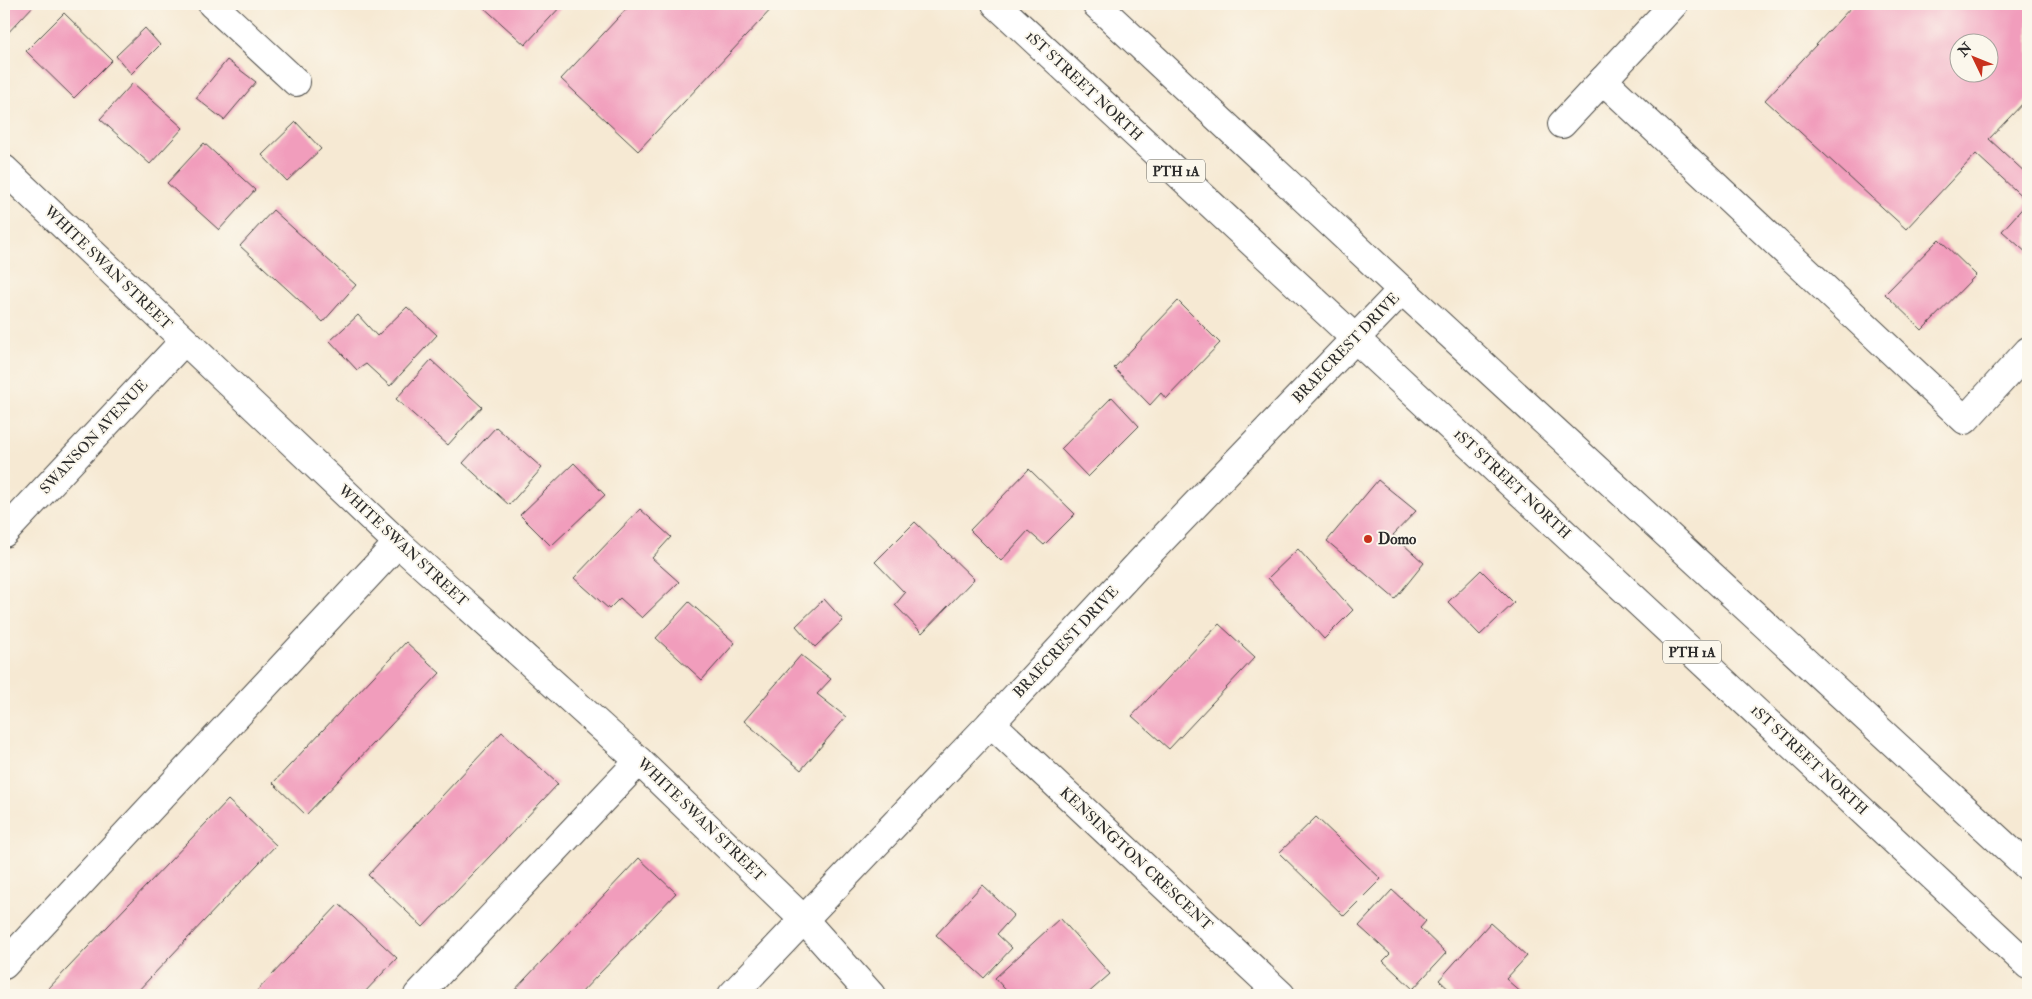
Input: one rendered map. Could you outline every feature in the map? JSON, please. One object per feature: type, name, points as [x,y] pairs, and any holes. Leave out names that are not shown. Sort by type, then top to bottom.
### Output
[{"type":"street","points":[[212,4],[296,82]]},
{"type":"street","name":"1ST STREET NORTH","points":[[996,4],[2028,965]]},
{"type":"street","points":[[1096,4],[1402,290],[2028,867]]},
{"type":"street","points":[[1562,124],[1674,4]]},
{"type":"street","points":[[1603,80],[1965,420],[2028,351]]},
{"type":"street","name":"WHITE SWAN STREET","points":[[4,169],[398,543],[639,761],[804,920],[865,991]]},
{"type":"street","name":"BRAECREST DRIVE","points":[[732,995],[991,723],[1147,555],[1402,290]]},
{"type":"street","name":"SWANSON AVENUE","points":[[4,533],[184,341]]},
{"type":"street","points":[[4,966],[398,543]]},
{"type":"street","name":"KENSINGTON CRESCENT","points":[[991,723],[1281,995]]},
{"type":"street","points":[[418,995],[639,761]]},
{"type":"building","points":[[4,4],[35,4],[4,37]]},
{"type":"building","points":[[480,4],[563,4],[525,45]]},
{"type":"building","points":[[631,4],[776,4],[638,151],[561,79]]},
{"type":"building","points":[[1854,4],[2028,4],[2028,98],[1989,139],[2028,175],[2028,202],[1976,154],[1906,229],[1765,100]]},
{"type":"building","points":[[64,13],[112,60],[74,98],[26,51]]},
{"type":"building","points":[[145,28],[160,45],[131,74],[116,56]]},
{"type":"building","points":[[227,60],[256,82],[224,120],[196,98]]},
{"type":"building","points":[[133,83],[183,128],[150,164],[100,119]]},
{"type":"building","points":[[296,122],[321,149],[287,181],[262,155]]},
{"type":"building","points":[[204,143],[255,190],[219,230],[167,183]]},
{"type":"building","points":[[2028,202],[2028,254],[2002,231]]},
{"type":"building","points":[[273,210],[356,285],[323,322],[240,246]]},
{"type":"building","points":[[1939,239],[1976,275],[1922,330],[1885,294]]},
{"type":"building","points":[[1178,301],[1220,343],[1166,399],[1161,393],[1150,405],[1114,368]]},
{"type":"building","points":[[407,307],[437,335],[390,386],[366,364],[357,370],[330,341],[358,315],[377,336]]},
{"type":"building","points":[[431,360],[482,407],[448,445],[396,399]]},
{"type":"building","points":[[1112,397],[1139,426],[1088,477],[1061,449]]},
{"type":"building","points":[[496,427],[542,468],[509,505],[463,463]]},
{"type":"building","points":[[574,463],[605,495],[551,546],[520,515]]},
{"type":"building","points":[[1029,469],[1075,514],[1044,545],[1028,531],[1001,561],[970,530]]},
{"type":"building","points":[[1378,480],[1416,511],[1393,535],[1424,563],[1395,599],[1327,541]]},
{"type":"building","points":[[640,509],[671,537],[652,558],[679,582],[642,618],[620,598],[609,609],[574,578]]},
{"type":"building","points":[[915,522],[974,579],[922,633],[895,605],[905,593],[875,562]]},
{"type":"building","points":[[1298,549],[1353,610],[1324,639],[1268,578]]},
{"type":"building","points":[[1481,570],[1514,603],[1480,635],[1448,602]]},
{"type":"building","points":[[824,599],[843,620],[815,647],[796,626]]},
{"type":"building","points":[[689,602],[735,643],[702,680],[656,638]]},
{"type":"building","points":[[1219,624],[1255,657],[1169,749],[1132,716]]},
{"type":"building","points":[[406,642],[440,673],[306,815],[273,783]]},
{"type":"building","points":[[801,655],[831,679],[817,694],[846,717],[801,770],[744,721]]},
{"type":"building","points":[[502,732],[558,784],[423,927],[368,875]]},
{"type":"building","points":[[228,800],[276,845],[134,995],[53,995],[47,990]]},
{"type":"building","points":[[1316,817],[1381,879],[1344,916],[1279,853]]},
{"type":"building","points":[[639,858],[676,893],[579,995],[510,995]]},
{"type":"building","points":[[982,885],[1014,915],[997,934],[1012,948],[984,978],[936,935]]},
{"type":"building","points":[[1392,890],[1426,921],[1420,928],[1446,953],[1413,989],[1383,961],[1390,954],[1359,926]]},
{"type":"building","points":[[339,904],[397,958],[362,995],[253,995]]},
{"type":"building","points":[[1060,918],[1110,974],[1086,995],[1055,995],[1050,990],[1045,995],[1010,995],[995,978]]},
{"type":"building","points":[[1490,923],[1527,956],[1506,979],[1524,995],[1455,995],[1439,980]]},
{"type":"place","name":"Domo","points":[[1368,539]]}]
